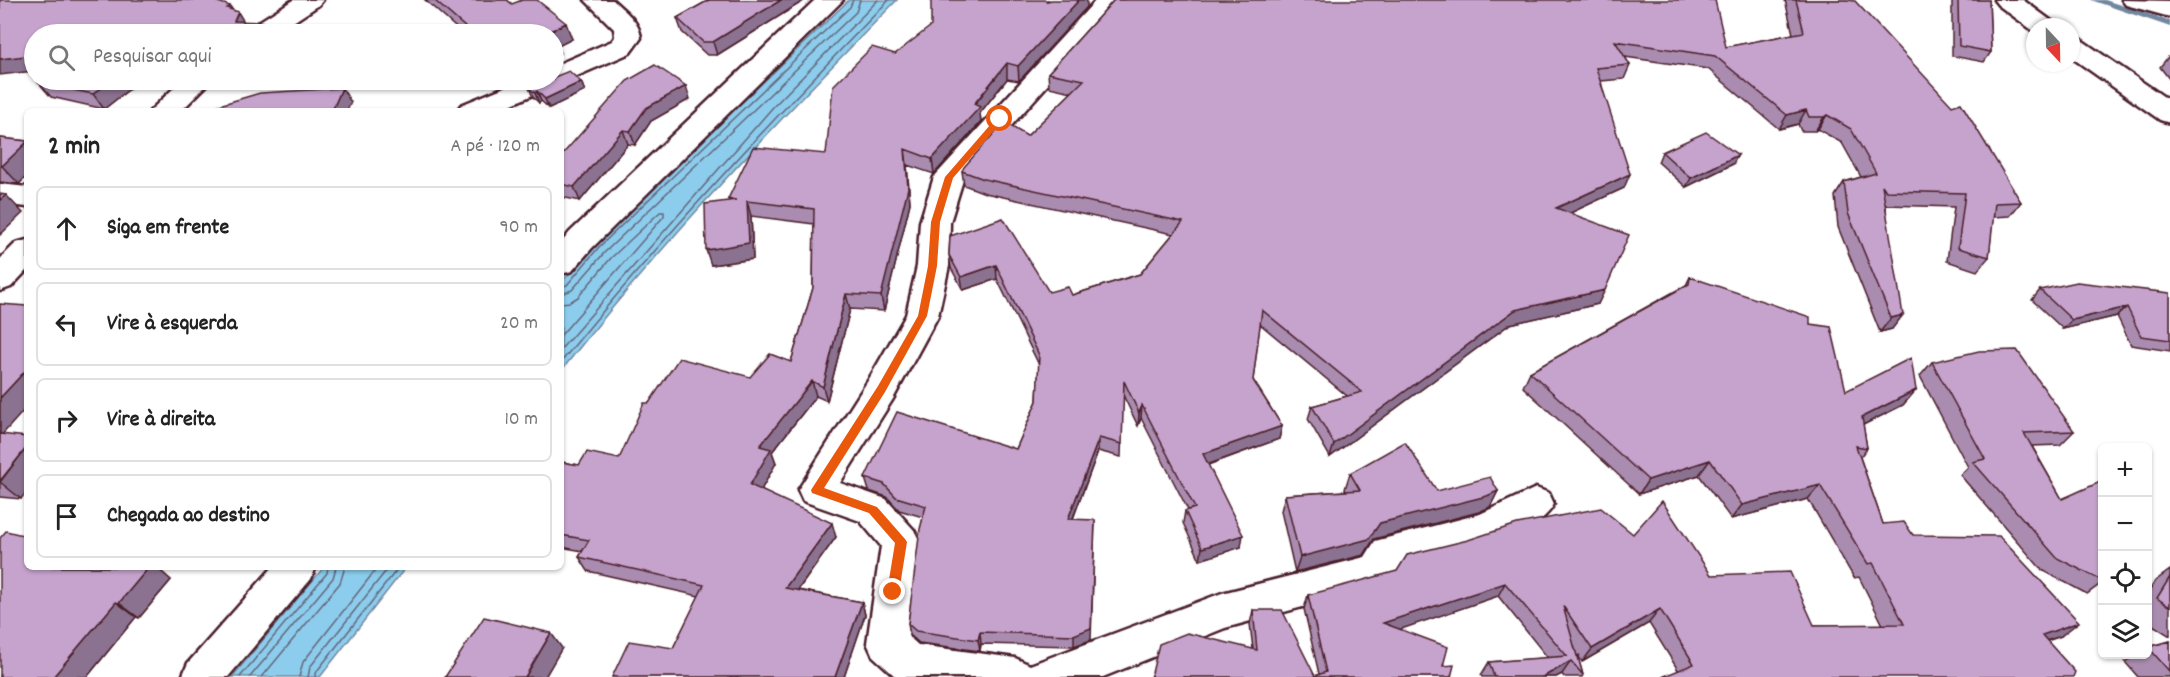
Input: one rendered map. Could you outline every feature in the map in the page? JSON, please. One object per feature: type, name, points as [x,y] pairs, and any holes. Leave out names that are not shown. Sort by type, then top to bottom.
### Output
[{"type":"street","points":[[273,24],[310,0]]},
{"type":"street","points":[[564,72],[621,47],[628,38],[627,27],[597,0]]},
{"type":"street","points":[[564,260],[581,240],[830,0]]},
{"type":"street","points":[[1014,677],[909,663],[887,643],[901,542],[873,510],[816,490],[881,389],[922,316],[933,266],[935,222],[949,177],[1082,27],[1110,0]]},
{"type":"street","points":[[2007,0],[2032,18]]},
{"type":"street","points":[[2135,0],[2170,9]]},
{"type":"street","points":[[2080,51],[2170,114]]},
{"type":"street","points":[[167,108],[187,90]]},
{"type":"street","points":[[478,108],[521,90]]},
{"type":"street","points":[[0,195],[24,197]]},
{"type":"street","points":[[0,279],[24,254]]},
{"type":"street","points":[[1045,677],[1106,657],[1222,611],[1377,571],[1388,553],[1487,529],[1536,504]]},
{"type":"street","points":[[202,677],[294,570]]},
{"type":"water","points":[[849,0],[897,0],[682,227],[640,274],[564,367],[564,279],[595,243]]},
{"type":"water","points":[[321,570],[404,570],[320,677],[232,677]]},
{"type":"building","points":[[0,0],[212,0],[230,6],[227,8],[238,12],[234,21],[267,24],[24,24],[24,56],[0,59]]},
{"type":"building","points":[[434,0],[507,0],[512,4],[522,0],[537,0],[566,23],[564,24],[462,24]]},
{"type":"building","points":[[709,0],[781,0],[713,42],[703,42],[677,18]]},
{"type":"building","points":[[931,0],[1079,0],[1018,66],[1007,63],[974,104],[980,107],[932,159],[905,149],[908,188],[881,296],[846,294],[823,387],[812,381],[760,446],[771,449],[750,485],[832,523],[785,588],[862,602],[835,677],[612,677],[629,641],[673,648],[704,585],[579,557],[589,540],[564,536],[564,462],[579,465],[587,452],[619,459],[644,403],[649,403],[679,358],[750,377],[770,354],[791,362],[813,288],[814,209],[747,201],[749,243],[706,250],[705,204],[736,200],[728,199],[753,147],[826,154],[833,86],[872,47],[895,54],[931,26]]},
{"type":"building","points":[[1114,0],[1715,0],[1726,47],[1804,32],[1796,0],[1855,1],[1952,106],[1961,103],[2021,202],[1995,203],[1989,257],[1958,248],[1965,193],[1886,191],[1882,185],[1903,315],[1891,318],[1848,213],[1844,182],[1876,173],[1851,129],[1827,115],[1809,117],[1806,110],[1787,115],[1715,56],[1615,41],[1630,65],[1596,68],[1630,174],[1556,208],[1629,235],[1605,290],[1515,310],[1334,444],[1312,406],[1362,392],[1262,310],[1253,380],[1282,426],[1203,454],[1243,535],[1202,548],[1185,511],[1195,508],[1142,405],[1139,413],[1124,381],[1122,444],[1099,438],[1068,519],[1095,520],[1091,628],[1074,635],[980,632],[978,640],[916,631],[908,624],[920,529],[926,506],[896,497],[884,484],[865,478],[897,412],[1016,449],[1037,401],[1039,355],[996,265],[961,277],[949,255],[950,236],[1003,218],[1049,292],[1068,287],[1072,295],[1140,274],[1183,222],[984,179],[962,171],[1004,122],[1027,136],[1084,80],[1048,73]]},
{"type":"building","points":[[1958,0],[1989,0],[1991,52],[1959,46]]},
{"type":"building","points":[[655,65],[686,86],[646,108],[630,131],[623,130],[574,187],[564,185],[564,153],[627,81]]},
{"type":"building","points":[[569,71],[581,82],[545,99],[537,91],[535,93],[531,90],[564,90],[564,73]]},
{"type":"building","points":[[73,90],[98,90],[93,94]]},
{"type":"building","points":[[341,90],[333,108],[209,108],[260,93]]},
{"type":"building","points":[[1706,132],[1738,155],[1691,178],[1662,152]]},
{"type":"building","points":[[0,138],[24,141],[24,145],[2,166],[0,165]]},
{"type":"building","points":[[1690,277],[1810,317],[1810,324],[1831,327],[1846,391],[1911,358],[1916,390],[1862,417],[1867,448],[1856,446],[1883,524],[1904,522],[1913,535],[1999,536],[2079,622],[2042,635],[2075,672],[2073,677],[1662,677],[1694,664],[1660,609],[1592,649],[1563,606],[1577,656],[1580,655],[1578,657],[1583,675],[1571,661],[1543,677],[1494,677],[1489,662],[1567,656],[1505,583],[1383,623],[1448,647],[1443,666],[1454,665],[1451,677],[1151,677],[1159,644],[1187,633],[1257,650],[1253,610],[1282,610],[1315,676],[1326,672],[1308,595],[1397,571],[1407,555],[1468,540],[1517,524],[1601,508],[1633,534],[1662,501],[1711,575],[1790,572],[1814,625],[1904,624],[1873,563],[1868,564],[1820,485],[1742,505],[1710,460],[1648,480],[1530,372],[1689,284]]},
{"type":"building","points":[[2077,282],[2170,293],[2170,340],[2141,336],[2127,307],[2072,320],[2040,290]]},
{"type":"building","points":[[0,304],[24,306],[24,372],[0,398]]},
{"type":"building","points":[[2017,350],[2074,431],[2024,433],[2062,499],[2098,483],[2098,578],[2057,558],[1973,462],[1985,459],[1932,362],[1979,351]]},
{"type":"building","points":[[0,434],[24,437],[24,451],[0,481]]},
{"type":"building","points":[[1405,442],[1437,491],[1490,477],[1498,491],[1487,496],[1380,523],[1369,539],[1300,557],[1285,495],[1360,490],[1350,473]]},
{"type":"building","points":[[6,531],[24,535],[24,570],[146,570],[119,603],[116,602],[53,677],[0,677],[0,538]]},
{"type":"building","points":[[2170,577],[2170,607],[2157,598]]},
{"type":"building","points":[[484,617],[551,633],[525,677],[445,677]]},
{"type":"building","points":[[2170,641],[2170,672],[2152,652],[2152,646]]},
{"type":"waterway","points":[[2096,0],[2170,24]]},
{"type":"route","points":[[893,592],[901,542],[873,510],[816,490],[881,389],[922,316],[933,266],[935,222],[949,177],[1000,119]]}]
